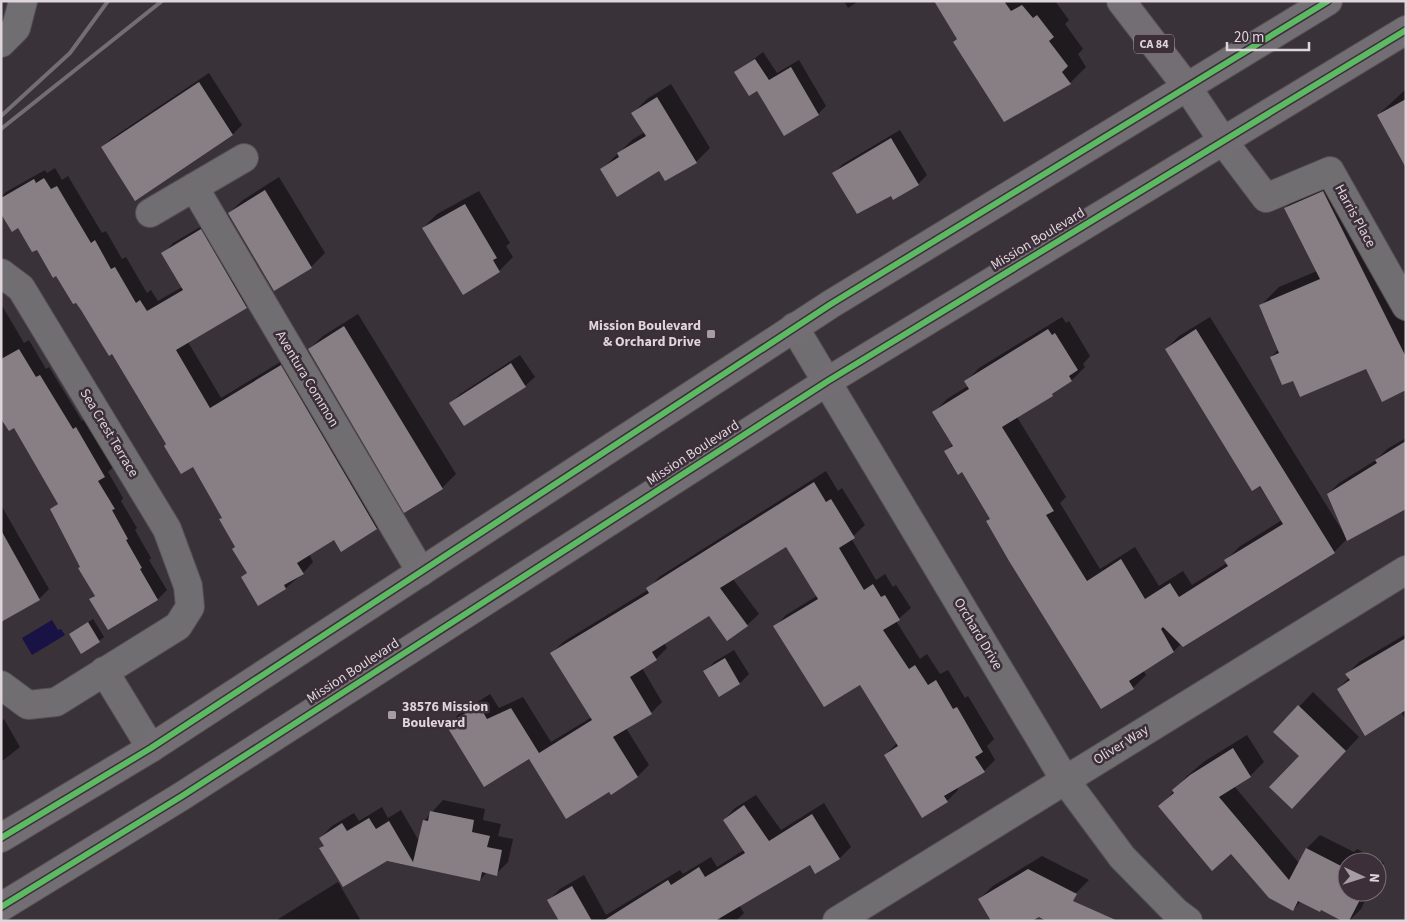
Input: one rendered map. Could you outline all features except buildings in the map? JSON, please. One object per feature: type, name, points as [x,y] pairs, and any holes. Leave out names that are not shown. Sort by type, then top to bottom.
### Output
[{"type":"main road","name":"CA 84","points":[[1121,1],[1188,86],[1223,141]]},
{"type":"main road","points":[[1,838],[151,748],[794,327],[1328,1]]},
{"type":"main road","name":"Mission Boulevard","points":[[1,907],[190,791],[828,381],[1406,30]]},
{"type":"street","points":[[1,43],[16,28],[23,1]]},
{"type":"street","name":"Harris Place","points":[[1223,141],[1266,198],[1330,171],[1406,306]]},
{"type":"street","points":[[150,213],[244,158]]},
{"type":"street","name":"Aventura Common","points":[[194,187],[421,572]]},
{"type":"street","name":"Sea Crest Terrace","points":[[1,274],[21,288],[167,529],[188,586],[190,607],[178,626],[104,672]]},
{"type":"street","name":"Orchard Drive","points":[[794,327],[1065,780],[1122,857],[1176,912],[1188,921]]},
{"type":"street","name":"Oliver Way","points":[[837,921],[1406,570]]},
{"type":"street","points":[[1,685],[5,690],[28,705],[56,702],[104,672],[151,748]]},
{"type":"shaded area","points":[[52,620],[58,630],[61,629],[65,635],[32,655],[22,638]]},
{"type":"railway","points":[[1,116],[70,53],[108,1]]},
{"type":"railway","points":[[1,129],[162,1]]},
{"type":"cycle path","points":[[1,838],[151,748],[831,304],[1328,1]]},
{"type":"cycle path","points":[[1,907],[182,796],[828,381],[1406,30]]},
{"type":"place","name":"Mission Boulevard & Orchard Drive","points":[[711,334]]},
{"type":"place","name":"38576 Mission Boulevard","points":[[392,715]]}]
